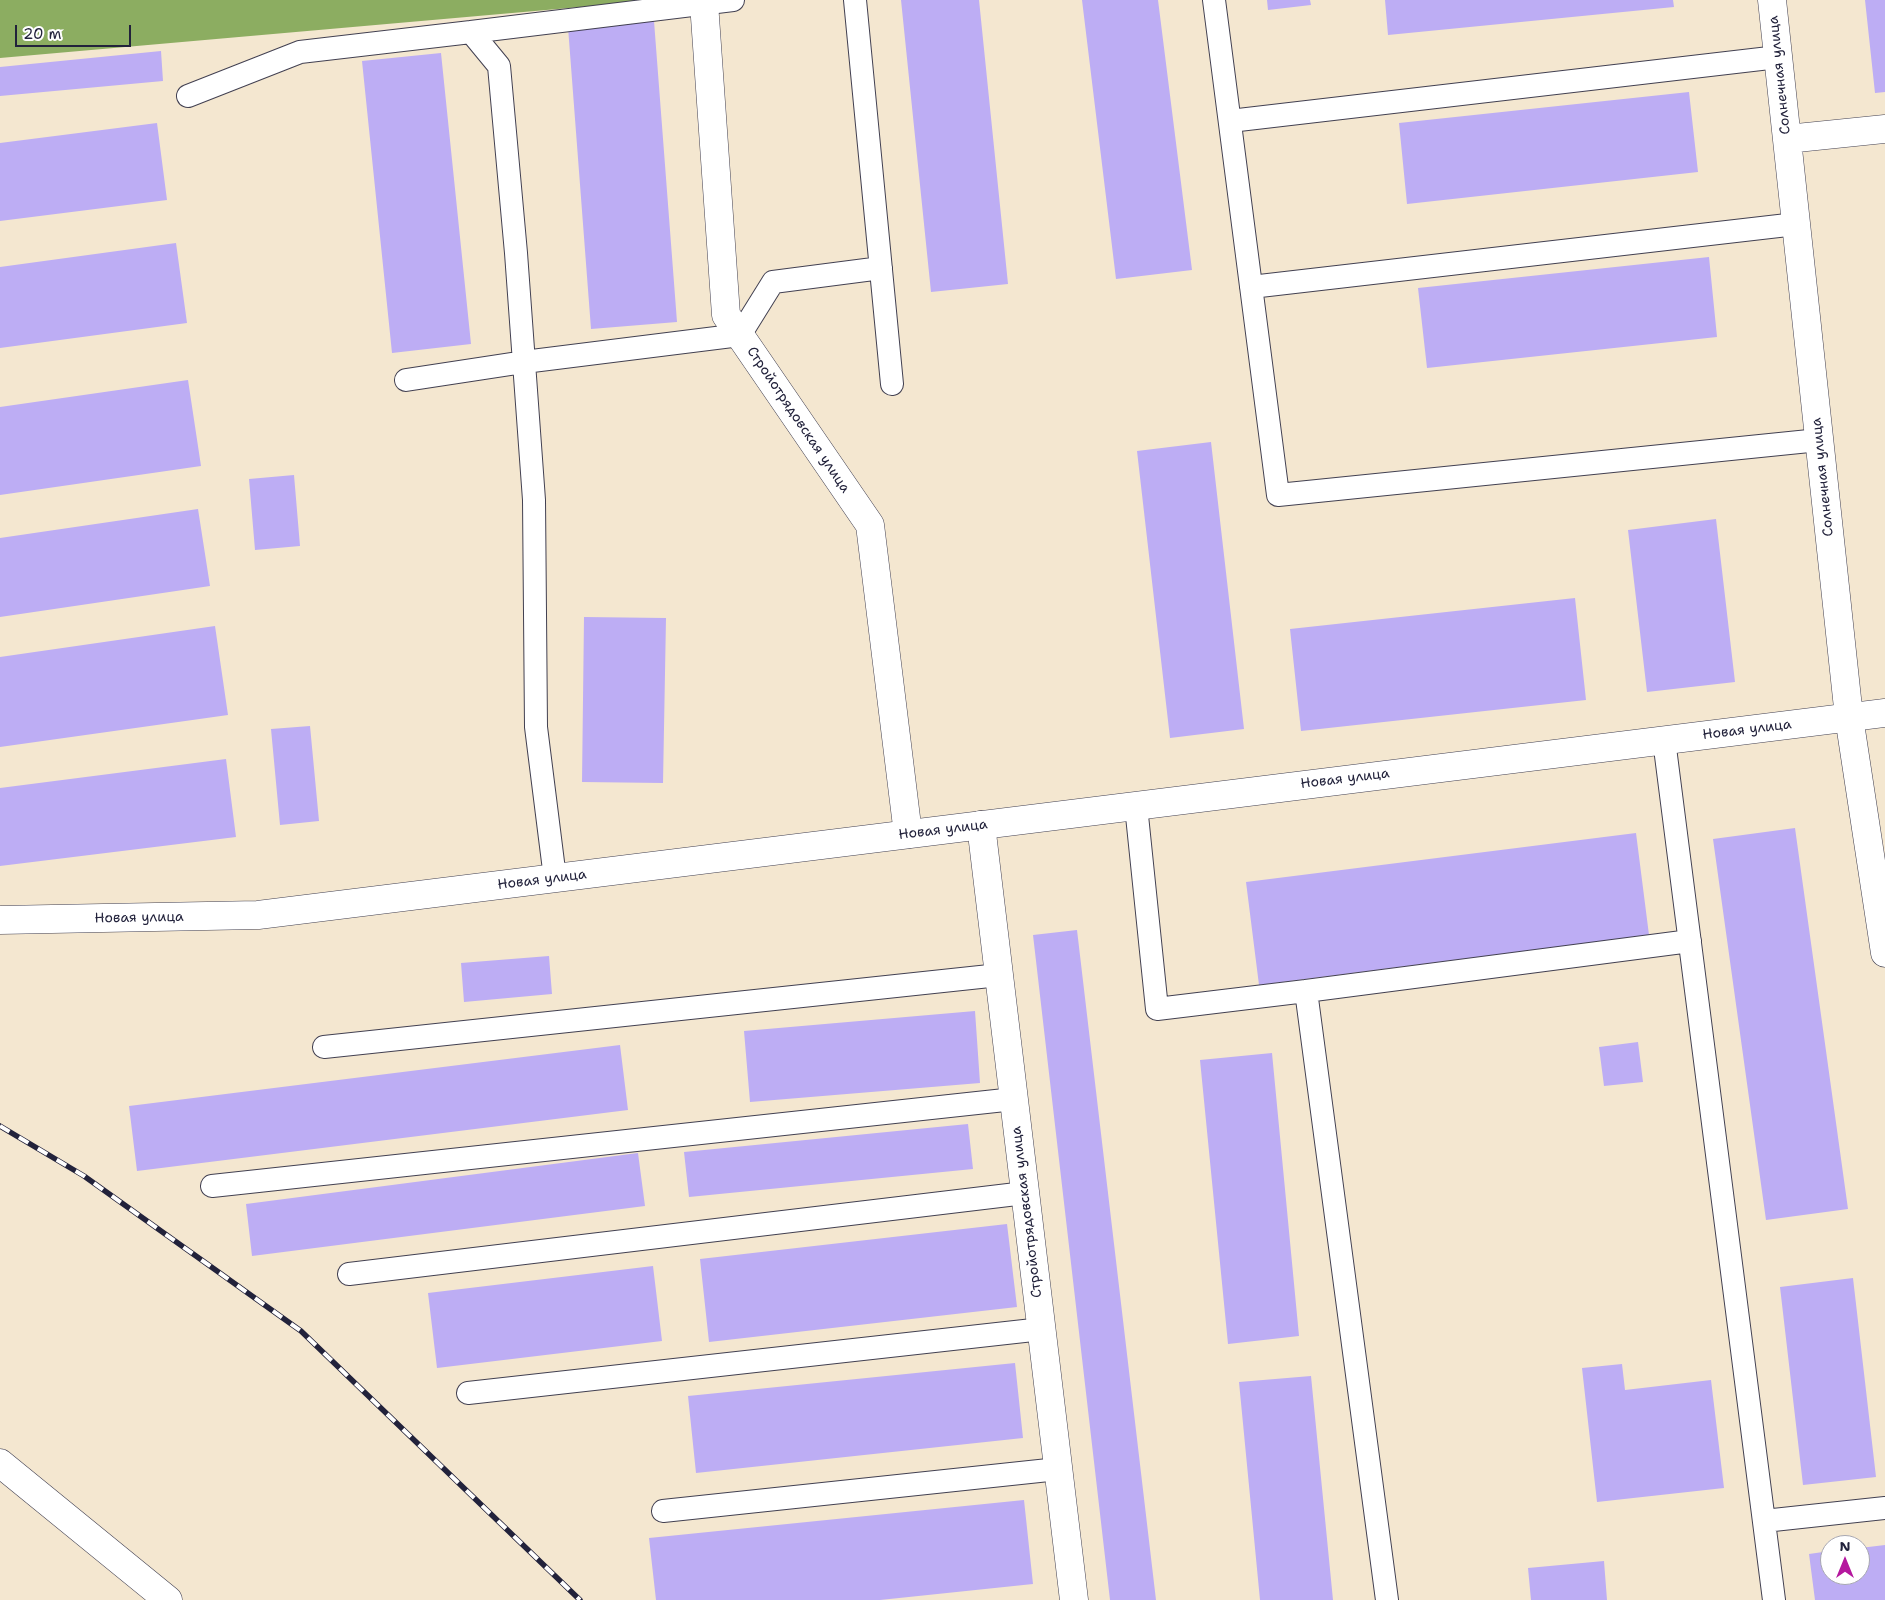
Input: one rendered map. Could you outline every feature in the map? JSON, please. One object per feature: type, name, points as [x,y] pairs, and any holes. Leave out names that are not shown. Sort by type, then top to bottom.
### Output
[{"type":"street","name":"Солнечная улица","points":[[1772,0],[1849,717],[1885,953]]},
{"type":"street","name":"Стройотрядовская улица","points":[[704,3],[726,315],[870,525],[908,834]]},
{"type":"street","points":[[1787,139],[1885,129]]},
{"type":"street","name":"Новая улица","points":[[0,920],[258,915],[1885,713]]},
{"type":"street","name":"Стройотрядовская улица","points":[[981,825],[1074,1600]]},
{"type":"street","points":[[0,1463],[168,1600]]},
{"type":"lane","points":[[188,96],[300,52],[733,0]]},
{"type":"lane","points":[[855,0],[892,384]]},
{"type":"lane","points":[[1214,0],[1278,495],[1820,440]]},
{"type":"lane","points":[[471,32],[498,66],[516,253],[534,500],[536,727],[555,878]]},
{"type":"lane","points":[[1230,120],[1778,57]]},
{"type":"lane","points":[[1251,287],[1796,224]]},
{"type":"lane","points":[[406,380],[524,362],[740,335],[773,282],[881,268]]},
{"type":"lane","points":[[1664,740],[1774,1600]]},
{"type":"lane","points":[[1136,806],[1156,1009],[1690,941]]},
{"type":"lane","points":[[324,1047],[999,975]]},
{"type":"lane","points":[[1306,991],[1387,1600]]},
{"type":"lane","points":[[212,1186],[1014,1099]]},
{"type":"lane","points":[[349,1274],[1025,1193]]},
{"type":"lane","points":[[468,1393],[1042,1329]]},
{"type":"lane","points":[[663,1511],[1058,1469]]},
{"type":"lane","points":[[1764,1521],[1885,1508]]},
{"type":"green space","points":[[0,0],[660,0],[0,58]]},
{"type":"building","points":[[901,0],[979,0],[1008,284],[931,292]]},
{"type":"building","points":[[1082,0],[1158,0],[1192,270],[1116,279]]},
{"type":"building","points":[[1267,0],[1310,0],[1311,5],[1268,10]]},
{"type":"building","points":[[1385,0],[1673,0],[1674,7],[1388,35]]},
{"type":"building","points":[[1865,0],[1885,0],[1885,92],[1875,93]]},
{"type":"building","points":[[654,21],[677,322],[591,329],[568,27]]},
{"type":"building","points":[[161,51],[163,81],[0,96],[0,67]]},
{"type":"building","points":[[441,53],[471,344],[392,353],[362,61]]},
{"type":"building","points":[[1689,92],[1698,172],[1407,204],[1399,123]]},
{"type":"building","points":[[157,123],[167,200],[0,221],[0,143]]},
{"type":"building","points":[[176,243],[187,323],[0,348],[0,267]]},
{"type":"building","points":[[1709,257],[1717,337],[1427,368],[1418,288]]},
{"type":"building","points":[[188,380],[201,466],[0,495],[0,407]]},
{"type":"building","points":[[1211,442],[1244,729],[1170,738],[1137,451]]},
{"type":"building","points":[[294,475],[300,546],[255,550],[249,479]]},
{"type":"building","points":[[198,509],[210,586],[0,617],[0,538]]},
{"type":"building","points":[[1716,519],[1735,682],[1647,692],[1628,530]]},
{"type":"building","points":[[1575,598],[1586,700],[1301,731],[1290,629]]},
{"type":"building","points":[[584,617],[666,618],[663,783],[582,782]]},
{"type":"building","points":[[215,626],[228,715],[0,747],[0,657]]},
{"type":"building","points":[[310,726],[319,821],[280,825],[271,729]]},
{"type":"building","points":[[226,759],[236,837],[0,866],[0,788]]},
{"type":"building","points":[[1795,828],[1848,1209],[1766,1220],[1713,839]]},
{"type":"building","points":[[1636,833],[1649,935],[1259,985],[1246,882]]},
{"type":"building","points":[[1077,930],[1156,1600],[1110,1600],[1033,935]]},
{"type":"building","points":[[549,956],[552,994],[464,1002],[461,963]]},
{"type":"building","points":[[975,1011],[980,1083],[750,1102],[744,1031]]},
{"type":"building","points":[[1638,1042],[1643,1082],[1604,1086],[1599,1047]]},
{"type":"building","points":[[620,1045],[628,1110],[137,1171],[129,1106]]},
{"type":"building","points":[[1272,1053],[1299,1336],[1228,1344],[1200,1060]]},
{"type":"building","points":[[968,1124],[973,1169],[689,1197],[684,1152]]},
{"type":"building","points":[[638,1153],[645,1206],[252,1256],[246,1204]]},
{"type":"building","points":[[1007,1224],[1017,1307],[709,1342],[700,1259]]},
{"type":"building","points":[[653,1266],[662,1341],[437,1368],[428,1293]]},
{"type":"building","points":[[1853,1278],[1876,1477],[1803,1485],[1780,1287]]},
{"type":"building","points":[[1015,1363],[1023,1438],[696,1473],[688,1396]]},
{"type":"building","points":[[1622,1364],[1625,1390],[1711,1380],[1724,1488],[1597,1502],[1582,1368]]},
{"type":"building","points":[[1311,1376],[1333,1600],[1260,1600],[1239,1382]]},
{"type":"building","points":[[1024,1500],[1033,1584],[880,1600],[656,1600],[649,1538]]},
{"type":"building","points":[[1885,1545],[1885,1600],[1815,1600],[1809,1554],[1820,1552],[1820,1585],[1870,1585],[1870,1547]]},
{"type":"building","points":[[1604,1561],[1607,1600],[1531,1600],[1528,1568]]},
{"type":"railway","points":[[0,1126],[84,1176],[301,1331],[580,1600]]}]
